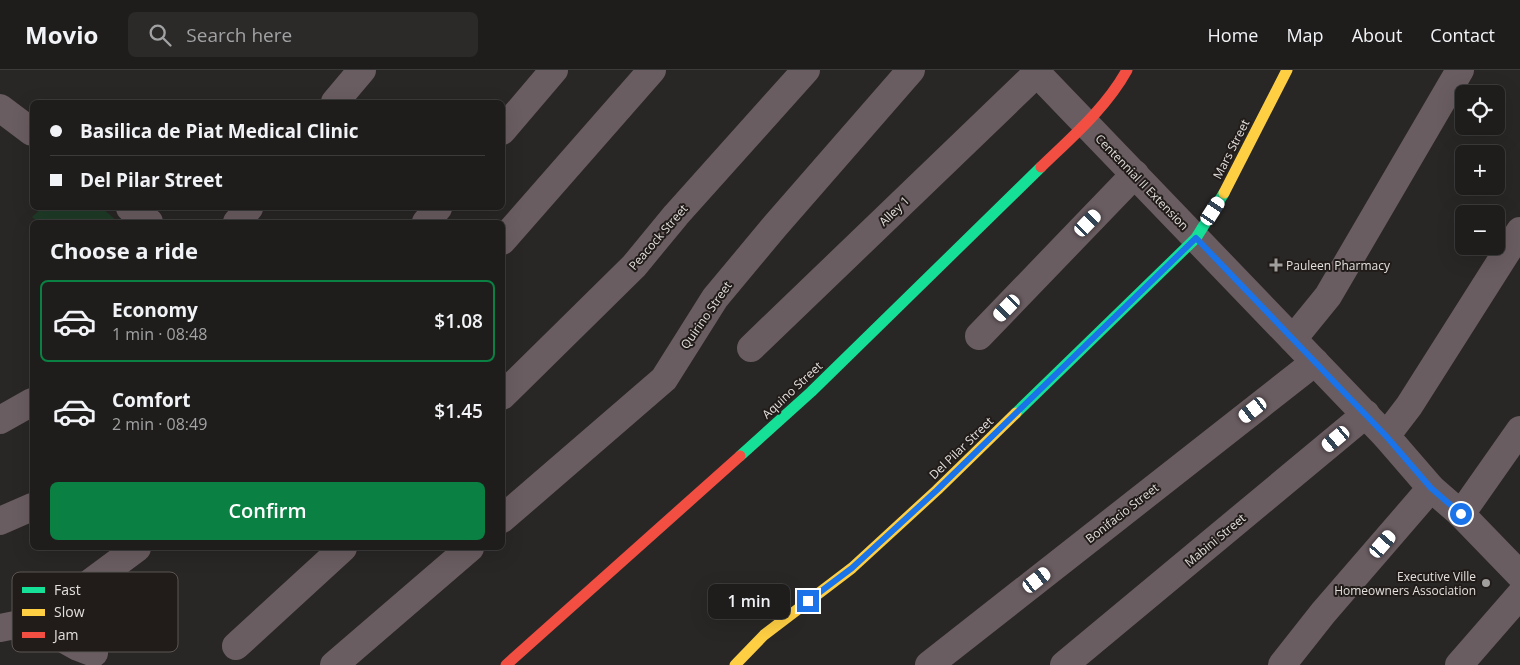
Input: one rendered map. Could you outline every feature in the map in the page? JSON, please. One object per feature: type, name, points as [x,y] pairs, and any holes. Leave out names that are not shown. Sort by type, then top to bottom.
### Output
[{"type":"street","points":[[505,127],[554,70]]},
{"type":"street","points":[[505,237],[652,70]]},
{"type":"street","name":"Peacock Street","points":[[505,393],[634,266],[676,215],[806,70]]},
{"type":"street","name":"Quirino Street","points":[[505,516],[664,379],[715,298],[775,226],[912,70]]},
{"type":"street","name":"Aquino Street","points":[[506,665],[811,392],[1086,123],[1118,86],[1127,70]]},
{"type":"street","name":"Mars Street","points":[[1196,238],[1220,200],[1288,70]]},
{"type":"street","points":[[1293,338],[1328,296],[1460,70]]},
{"type":"street","points":[[336,100],[355,72]]},
{"type":"street","name":"Centennial II Extension","points":[[1036,72],[1366,414],[1431,488],[1461,514],[1520,575]]},
{"type":"street","name":"Alley 1","points":[[751,348],[1036,72]]},
{"type":"street","points":[[0,108],[30,130]]},
{"type":"street","points":[[980,336],[1135,174]]},
{"type":"street","points":[[133,210],[146,220]]},
{"type":"street","points":[[239,220],[247,210]]},
{"type":"street","points":[[428,220],[436,210]]},
{"type":"street","points":[[1386,436],[1409,406],[1520,231]]},
{"type":"street","name":"Del Pilar Street","points":[[735,665],[764,635],[852,568],[937,490],[1196,238]]},
{"type":"street","name":"Bonifacio Street","points":[[929,665],[1315,362]]},
{"type":"street","points":[[0,420],[30,403]]},
{"type":"street","name":"Mabini Street","points":[[1064,665],[1366,414]]},
{"type":"street","points":[[1461,514],[1520,430]]},
{"type":"street","points":[[1282,665],[1431,488]]},
{"type":"street","points":[[0,521],[30,508]]},
{"type":"street","points":[[105,572],[134,550]]},
{"type":"street","points":[[236,646],[341,550]]},
{"type":"street","points":[[334,665],[468,550]]},
{"type":"street","points":[[1459,665],[1520,595]]},
{"type":"green space","points":[[40,210],[104,210],[116,220],[36,220],[32,217]]},
{"type":"traffic: fast","points":[[740,456],[811,392],[1041,167]]},
{"type":"traffic: fast","points":[[1016,413],[1196,238],[1224,193]]},
{"type":"traffic: slow","points":[[1224,193],[1287,70]]},
{"type":"traffic: slow","points":[[735,665],[764,635],[852,568],[937,490],[1016,413]]},
{"type":"traffic: jam","points":[[1041,167],[1099,109],[1119,84],[1127,70]]},
{"type":"traffic: jam","points":[[506,665],[740,456]]},
{"type":"place","name":"Pauleen Pharmacy","points":[[1276,265]]},
{"type":"place","name":"Executive Ville Homeowners Association","points":[[1486,583]]},
{"type":"route","points":[[808,601],[852,568],[937,490],[1196,238],[1386,436],[1431,488],[1461,514]]}]
